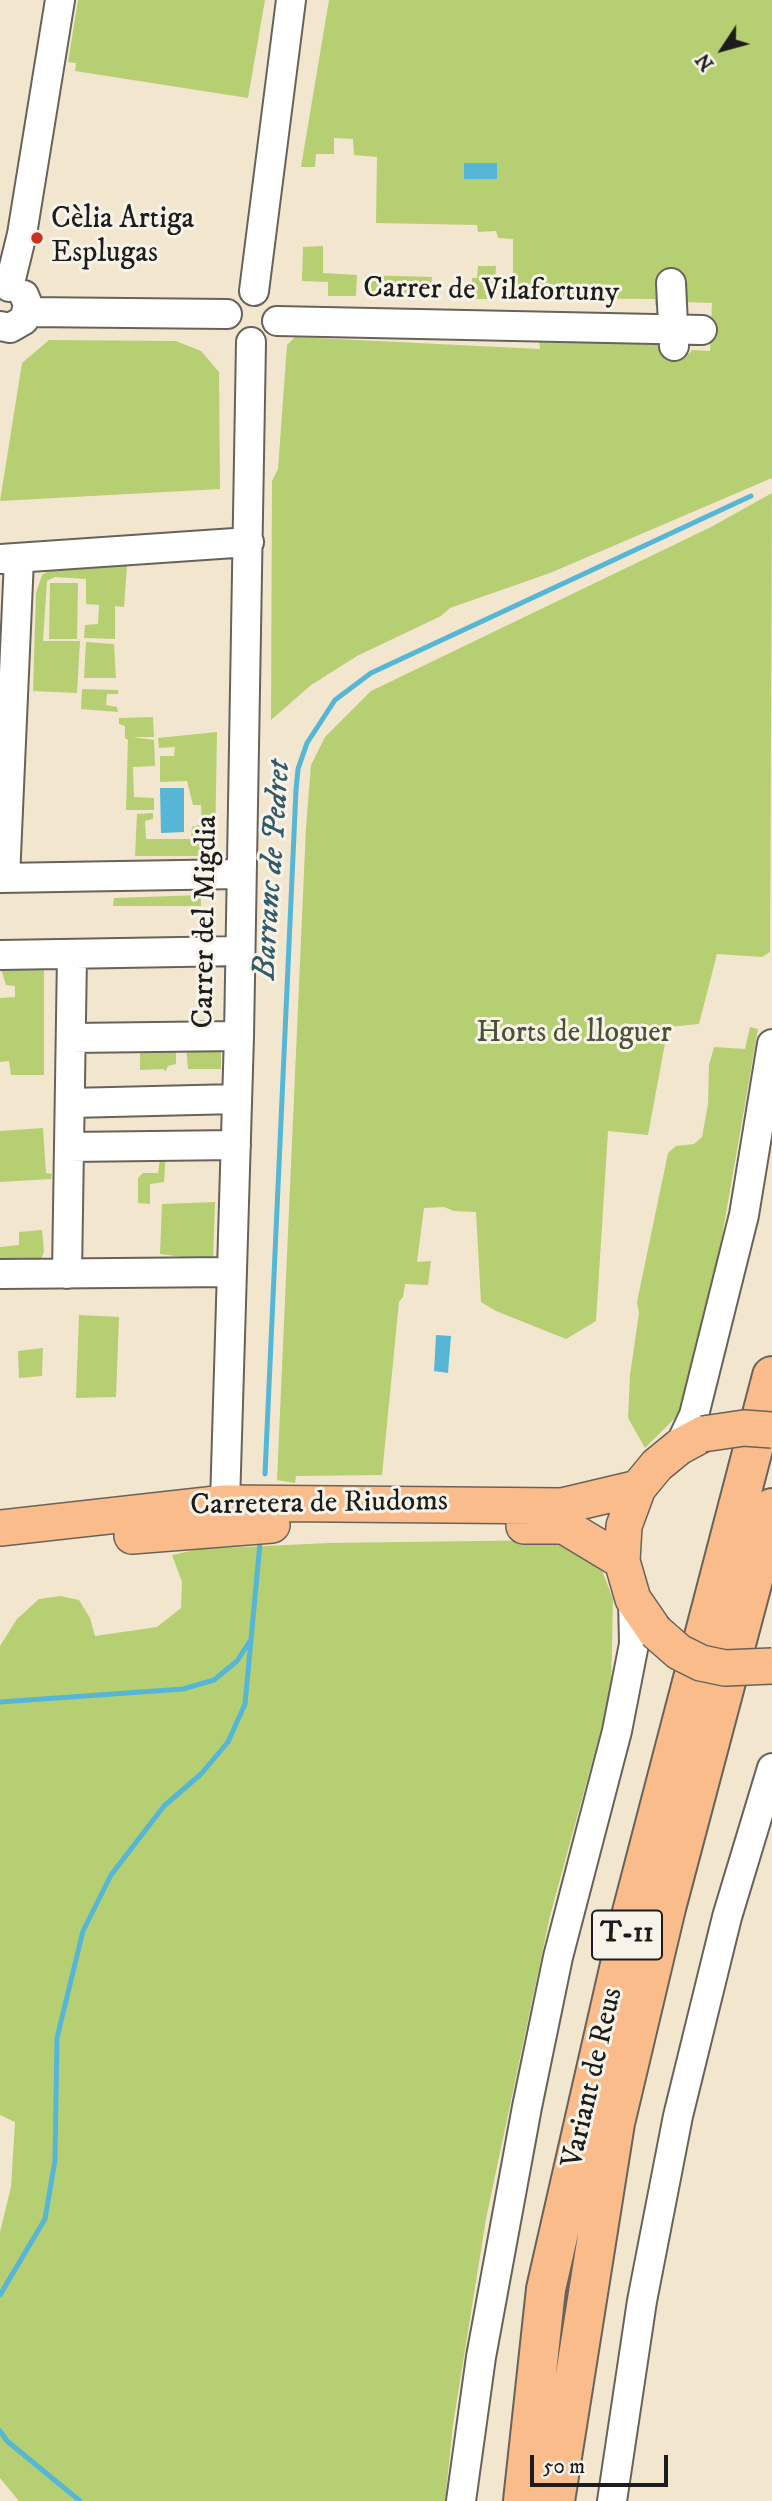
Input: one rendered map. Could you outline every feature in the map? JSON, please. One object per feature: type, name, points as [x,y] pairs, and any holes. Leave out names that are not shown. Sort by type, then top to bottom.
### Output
[{"type":"highway","name":"Variant de Reus","points":[[523,2501],[546,2290],[632,1912],[772,1376]]},
{"type":"highway","name":"Variant de Reus","points":[[555,2501],[615,2123],[666,1908],[772,1508]]},
{"type":"highway","points":[[573,2501],[593,2257]]},
{"type":"highway","points":[[501,2501],[522,2348],[546,2290]]},
{"type":"main road","points":[[772,1430],[744,1428],[691,1441],[657,1465],[638,1488],[624,1525],[622,1561],[633,1599],[654,1631],[679,1652],[701,1663],[724,1668],[772,1666]]},
{"type":"main road","name":"Carretera de Riudoms","points":[[0,1528],[225,1503],[562,1506],[638,1488]]},
{"type":"main road","name":"Carretera de Riudoms","points":[[0,1550],[199,1529],[307,1524],[564,1526],[622,1561]]},
{"type":"street","points":[[0,326],[18,325],[28,312],[26,297],[4,288],[22,234],[60,0]]},
{"type":"street","points":[[254,291],[291,0]]},
{"type":"street","points":[[671,283],[674,339]]},
{"type":"street","points":[[254,291],[270,298],[275,304],[277,321],[265,339],[251,342],[236,336],[230,330],[227,314],[228,306],[239,294],[254,291]]},
{"type":"street","points":[[28,312],[227,314]]},
{"type":"street","name":"Carrer de Vilafortuny","points":[[277,321],[674,339],[702,330]]},
{"type":"street","name":"Carrer del Migdia","points":[[225,1503],[239,1036],[251,342]]},
{"type":"street","points":[[240,874],[3,878],[10,559],[248,542]]},
{"type":"street","points":[[0,955],[240,951]]},
{"type":"street","points":[[67,1273],[72,955]]},
{"type":"street","points":[[71,1038],[239,1036]]},
{"type":"street","points":[[691,1441],[694,1415],[744,1214],[772,1044]]},
{"type":"street","points":[[70,1103],[237,1099]]},
{"type":"street","points":[[69,1147],[236,1145]]},
{"type":"street","points":[[0,1274],[232,1272]]},
{"type":"street","points":[[461,2501],[481,2357],[527,2107],[558,1957],[617,1731],[633,1648],[633,1599]]},
{"type":"street","points":[[612,2501],[642,2301],[678,2116],[727,1917],[772,1768]]},
{"type":"green space","points":[[78,0],[265,0],[248,98],[75,71],[76,63],[68,62]]},
{"type":"green space","points":[[329,0],[772,0],[772,478],[550,573],[450,608],[441,616],[357,656],[311,685],[271,720],[272,481],[278,469],[287,345],[295,337],[540,349],[539,339],[657,342],[662,346],[660,355],[689,354],[692,350],[710,351],[712,303],[683,302],[663,306],[655,305],[655,299],[513,298],[513,239],[498,238],[496,231],[478,232],[477,225],[376,223],[377,157],[354,155],[353,139],[334,138],[334,154],[316,154],[315,167],[301,167]]},
{"type":"green space","points":[[323,246],[323,273],[357,275],[356,296],[328,296],[328,282],[302,281],[303,247]]},
{"type":"green space","points":[[478,266],[496,266],[494,299],[471,299],[472,278],[477,278]]},
{"type":"green space","points":[[365,275],[432,277],[430,298],[365,296]]},
{"type":"green space","points":[[49,340],[176,341],[201,351],[219,372],[220,489],[0,501],[22,363]]},
{"type":"green space","name":"Horts de lloguer","points":[[772,493],[770,952],[762,957],[717,954],[699,1024],[668,1027],[648,1135],[608,1131],[596,1321],[566,1339],[496,1311],[481,1302],[476,1212],[454,1211],[444,1207],[424,1208],[417,1262],[431,1261],[428,1285],[405,1284],[403,1297],[399,1302],[382,1475],[296,1476],[295,1483],[277,1480],[306,827],[311,765],[325,737],[371,691],[711,527]]},
{"type":"green space","points":[[127,565],[124,607],[115,606],[115,639],[84,638],[85,625],[98,624],[99,605],[86,604],[86,579],[55,577],[47,581],[43,641],[80,641],[77,693],[33,691],[36,593],[42,575],[52,569]]},
{"type":"green space","points":[[50,583],[78,583],[77,639],[49,639]]},
{"type":"green space","points":[[86,642],[114,644],[116,678],[84,678]]},
{"type":"green space","points":[[82,689],[118,690],[118,694],[107,694],[106,705],[117,707],[118,712],[81,709]]},
{"type":"green space","points":[[153,717],[154,737],[132,737],[154,740],[155,766],[133,767],[134,797],[154,798],[154,810],[126,810],[128,740],[125,738],[125,726],[119,724],[119,718]]},
{"type":"green space","points":[[217,732],[215,851],[208,856],[135,856],[137,814],[153,813],[153,819],[145,821],[146,839],[191,839],[192,827],[202,824],[201,805],[193,805],[187,781],[160,782],[160,756],[174,756],[175,747],[159,748],[158,738]]},
{"type":"green space","points":[[201,895],[201,906],[113,906],[114,898]]},
{"type":"green space","points":[[1,969],[44,969],[44,1075],[11,1075],[9,1061],[0,1062],[0,998],[15,997],[15,986],[6,985]]},
{"type":"green space","points":[[750,1027],[758,1029],[711,1300],[680,1413],[645,1448],[628,1418],[630,1375],[639,1313],[637,1302],[668,1153],[676,1146],[694,1144],[702,1137],[708,1104],[709,1065],[714,1047],[745,1049]]},
{"type":"green space","points":[[140,1045],[176,1045],[176,1064],[168,1066],[165,1072],[164,1069],[140,1070]]},
{"type":"green space","points":[[186,1046],[221,1046],[221,1069],[188,1069]]},
{"type":"green space","points":[[43,1128],[46,1173],[52,1174],[51,1179],[0,1182],[0,1131]]},
{"type":"green space","points":[[166,1151],[164,1182],[150,1184],[150,1204],[138,1203],[138,1178],[143,1173],[158,1173],[161,1152]]},
{"type":"green space","points":[[215,1202],[213,1261],[160,1254],[162,1204]]},
{"type":"green space","points":[[42,1230],[44,1251],[41,1260],[0,1260],[0,1247],[19,1245],[19,1232]]},
{"type":"green space","points":[[79,1315],[119,1317],[116,1397],[76,1398]]},
{"type":"green space","points":[[43,1348],[42,1376],[19,1378],[18,1351]]},
{"type":"green space","points":[[555,1540],[600,1565],[613,1599],[611,1693],[550,1916],[486,2219],[453,2425],[445,2501],[19,2501],[0,2478],[0,2232],[11,2187],[15,2122],[0,2115],[0,1646],[17,1619],[39,1599],[60,1596],[79,1600],[90,1618],[95,1636],[157,1627],[181,1608],[182,1582],[172,1555],[199,1549],[329,1543]]},
{"type":"water","points":[[464,163],[497,163],[497,179],[464,179]]},
{"type":"water","points":[[160,788],[184,788],[184,832],[161,833]]},
{"type":"water","points":[[436,1335],[451,1336],[448,1373],[434,1371]]},
{"type":"waterway","name":"Barranc de Pedret","points":[[265,1474],[296,790],[298,769],[307,743],[335,700],[371,673],[751,496]]},
{"type":"waterway","name":"Barranc de Pedret","points":[[0,2295],[45,2219],[55,2160],[57,2038],[83,1931],[111,1875],[164,1806],[201,1774],[228,1742],[245,1704],[260,1543]]},
{"type":"waterway","points":[[0,1702],[183,1689],[214,1680],[237,1661],[250,1641]]},
{"type":"waterway","name":"Barranc de Pedret","points":[[0,2431],[7,2441],[80,2501]]},
{"type":"place","name":"Cèlia Artiga Esplugas","points":[[37,238]]}]
